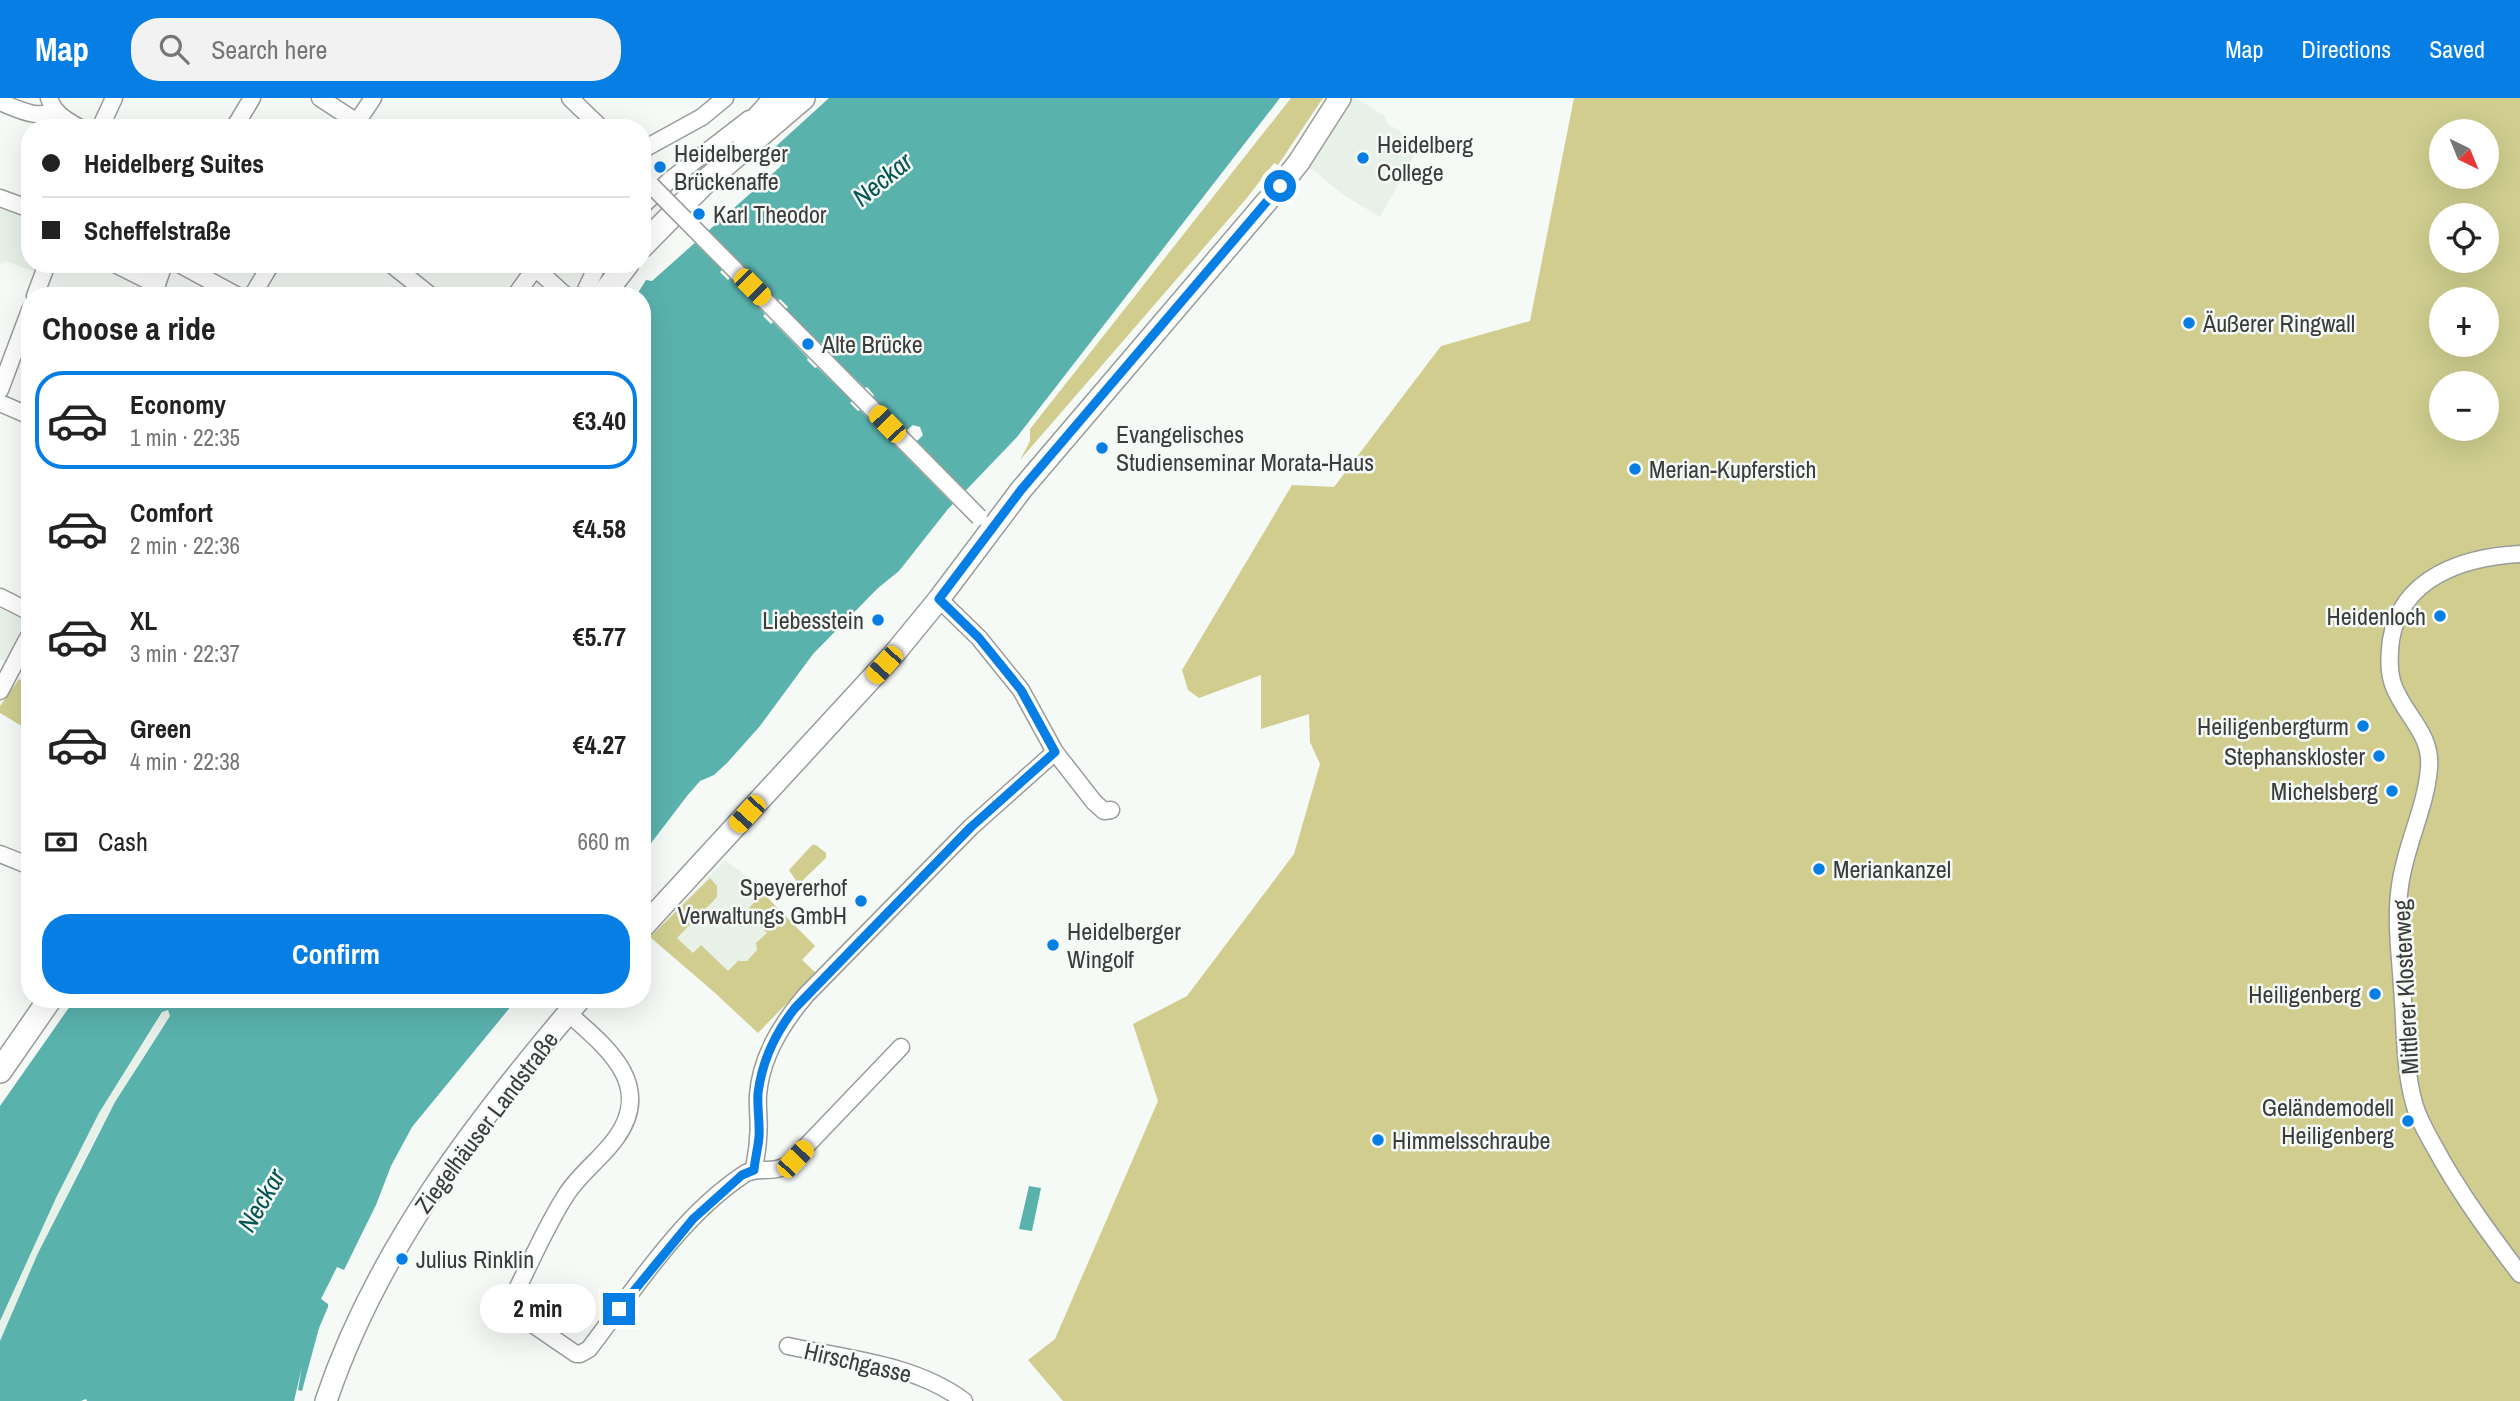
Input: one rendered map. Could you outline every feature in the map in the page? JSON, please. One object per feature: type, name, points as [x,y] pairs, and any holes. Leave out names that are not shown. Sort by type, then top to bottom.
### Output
[{"type":"main road","points":[[706,181],[776,98]]},
{"type":"main road","points":[[651,237],[706,181],[803,98]]},
{"type":"main road","points":[[651,918],[874,676],[939,599],[986,522],[1280,186],[1299,162],[1340,98]]},
{"type":"main road","points":[[609,287],[620,273]]},
{"type":"main road","points":[[0,1071],[44,1008]]},
{"type":"main road","name":"Ziegelhäuser Landstraße","points":[[326,1401],[357,1321],[419,1208],[469,1139],[572,1008]]},
{"type":"street","points":[[104,119],[114,98]]},
{"type":"street","points":[[239,119],[252,98]]},
{"type":"street","points":[[320,98],[348,119]]},
{"type":"street","points":[[360,119],[373,98]]},
{"type":"street","points":[[570,98],[592,119]]},
{"type":"street","points":[[651,144],[702,117],[717,100]]},
{"type":"street","points":[[0,102],[37,115],[46,115],[52,104],[70,119]]},
{"type":"street","points":[[651,198],[734,129],[748,119],[758,118]]},
{"type":"street","points":[[652,186],[986,522]]},
{"type":"street","points":[[0,198],[21,206]]},
{"type":"street","points":[[128,273],[150,287]]},
{"type":"street","points":[[195,273],[221,287]]},
{"type":"street","points":[[402,273],[420,287]]},
{"type":"street","points":[[538,273],[555,287]]},
{"type":"street","points":[[0,390],[21,334]]},
{"type":"street","points":[[0,403],[21,412]]},
{"type":"street","name":"Mittlerer Klosterweg","points":[[2520,554],[2479,558],[2454,566],[2421,585],[2412,594],[2393,627],[2390,649],[2392,679],[2401,701],[2424,735],[2430,754],[2426,786],[2401,878],[2399,897],[2401,974],[2411,1091],[2417,1114],[2438,1154],[2461,1192],[2520,1274]]},
{"type":"street","points":[[0,597],[21,608]]},
{"type":"street","points":[[939,599],[979,638],[1021,690],[1055,752],[1099,808],[1111,810]]},
{"type":"street","points":[[0,691],[5,670],[21,647]]},
{"type":"street","points":[[754,1170],[759,1136],[758,1103],[761,1080],[769,1051],[786,1020],[807,994],[953,844],[1055,752]]},
{"type":"street","points":[[0,854],[21,862]]},
{"type":"street","points":[[576,1008],[611,1051],[625,1075],[630,1099],[628,1114],[618,1136],[566,1195],[513,1295],[514,1308],[519,1315],[576,1354],[585,1352],[687,1225],[742,1175],[754,1170],[778,1170],[795,1159],[901,1047]]},
{"type":"street","name":"Hirschgasse","points":[[788,1346],[905,1371],[943,1387],[964,1401]]},
{"type":"shaded area","points":[[1291,98],[1323,98],[1278,165],[1274,163],[1246,199],[1020,460],[1030,441],[1030,429]]},
{"type":"shaded area","name":"Heidelberg College","points":[[1351,98],[1356,98],[1385,116],[1387,123],[1401,132],[1417,151],[1380,217],[1345,196],[1308,166]]},
{"type":"shaded area","points":[[1574,98],[2520,98],[2520,1401],[1063,1401],[1028,1360],[1055,1339],[1158,1101],[1133,1024],[1187,996],[1294,854],[1320,764],[1310,742],[1309,714],[1261,729],[1261,675],[1199,698],[1188,690],[1182,670],[1292,485],[1334,487],[1441,346],[1530,321]]},
{"type":"shaded area","points":[[0,204],[21,211],[21,267],[5,261],[0,263]]},
{"type":"shaded area","points":[[0,602],[21,613],[21,628],[7,662],[0,659]]},
{"type":"shaded area","points":[[19,679],[21,680],[21,726],[0,713],[0,706]]},
{"type":"shaded area","points":[[812,845],[826,853],[826,858],[801,882],[797,882],[789,870]]},
{"type":"shaded area","points":[[725,860],[740,871],[815,946],[802,960],[816,973],[758,1033],[651,936]]},
{"type":"shaded area","points":[[710,878],[717,886],[717,897],[677,938],[693,953],[701,945],[728,971],[738,961],[747,961],[757,950],[756,943],[767,933],[746,911],[763,893],[815,946],[802,960],[816,973],[758,1033],[651,936]]},
{"type":"shaded area","points":[[164,1010],[168,1010],[170,1016],[94,1140],[38,1253],[0,1341],[0,1321],[56,1198],[99,1113]]},
{"type":"water","name":"Neckar","points":[[829,98],[1280,98],[1017,437],[948,509],[899,571],[878,588],[813,654],[760,726],[714,775],[700,781],[651,843],[651,287],[642,287],[646,280],[652,281],[780,167],[783,162],[773,149]]},
{"type":"water","name":"Neckar","points":[[69,1008],[510,1008],[412,1127],[391,1166],[376,1205],[344,1270],[337,1267],[321,1299],[328,1307],[319,1328],[302,1391],[298,1390],[302,1367],[294,1401],[0,1401],[0,1341],[38,1253],[115,1102],[170,1016],[168,1010],[162,1012],[99,1113],[56,1198],[0,1321],[0,1106]]},
{"type":"water","points":[[1029,1186],[1041,1188],[1032,1231],[1019,1229]]},
{"type":"pier","name":"Alte Brücke","points":[[706,228],[778,301],[780,299],[788,307],[786,309],[832,352],[830,354],[867,387],[873,397],[906,431],[913,425],[920,427],[923,435],[917,441],[968,493],[955,506],[850,403],[852,401],[807,360],[773,322],[771,324],[763,316],[765,314],[730,278],[728,280],[720,272],[722,270],[692,240]]},
{"type":"place","name":"Heidelberg College","points":[[1363,158]]},
{"type":"place","name":"Heidelberger Brückenaffe","points":[[660,167]]},
{"type":"place","name":"Karl Theodor","points":[[699,214]]},
{"type":"place","name":"Äußerer Ringwall","points":[[2189,323]]},
{"type":"place","name":"Alte Brücke","points":[[808,344]]},
{"type":"place","name":"Evangelisches Studienseminar Morata-Haus","points":[[1102,448]]},
{"type":"place","name":"Merian-Kupferstich","points":[[1635,469]]},
{"type":"place","name":"Heidenloch","points":[[2440,616]]},
{"type":"place","name":"Liebesstein","points":[[878,620]]},
{"type":"place","name":"Heiligenbergturm","points":[[2363,726]]},
{"type":"place","name":"Stephanskloster","points":[[2379,756]]},
{"type":"place","name":"Michelsberg","points":[[2392,791]]},
{"type":"place","name":"Meriankanzel","points":[[1819,869]]},
{"type":"place","name":"Speyererhof Verwaltungs GmbH","points":[[861,901]]},
{"type":"place","name":"Heidelberger Wingolf","points":[[1053,945]]},
{"type":"place","name":"Heiligenberg","points":[[2375,994]]},
{"type":"place","name":"Geländemodell Heiligenberg","points":[[2408,1121]]},
{"type":"place","name":"Himmelsschraube","points":[[1378,1140]]},
{"type":"place","name":"Julius Rinklin","points":[[402,1259]]},
{"type":"route","points":[[619,1309],[693,1219],[742,1175],[754,1170],[759,1136],[758,1093],[765,1064],[779,1032],[795,1008],[971,827],[1055,752],[1021,690],[979,638],[939,599],[1021,490],[1280,186]]}]
